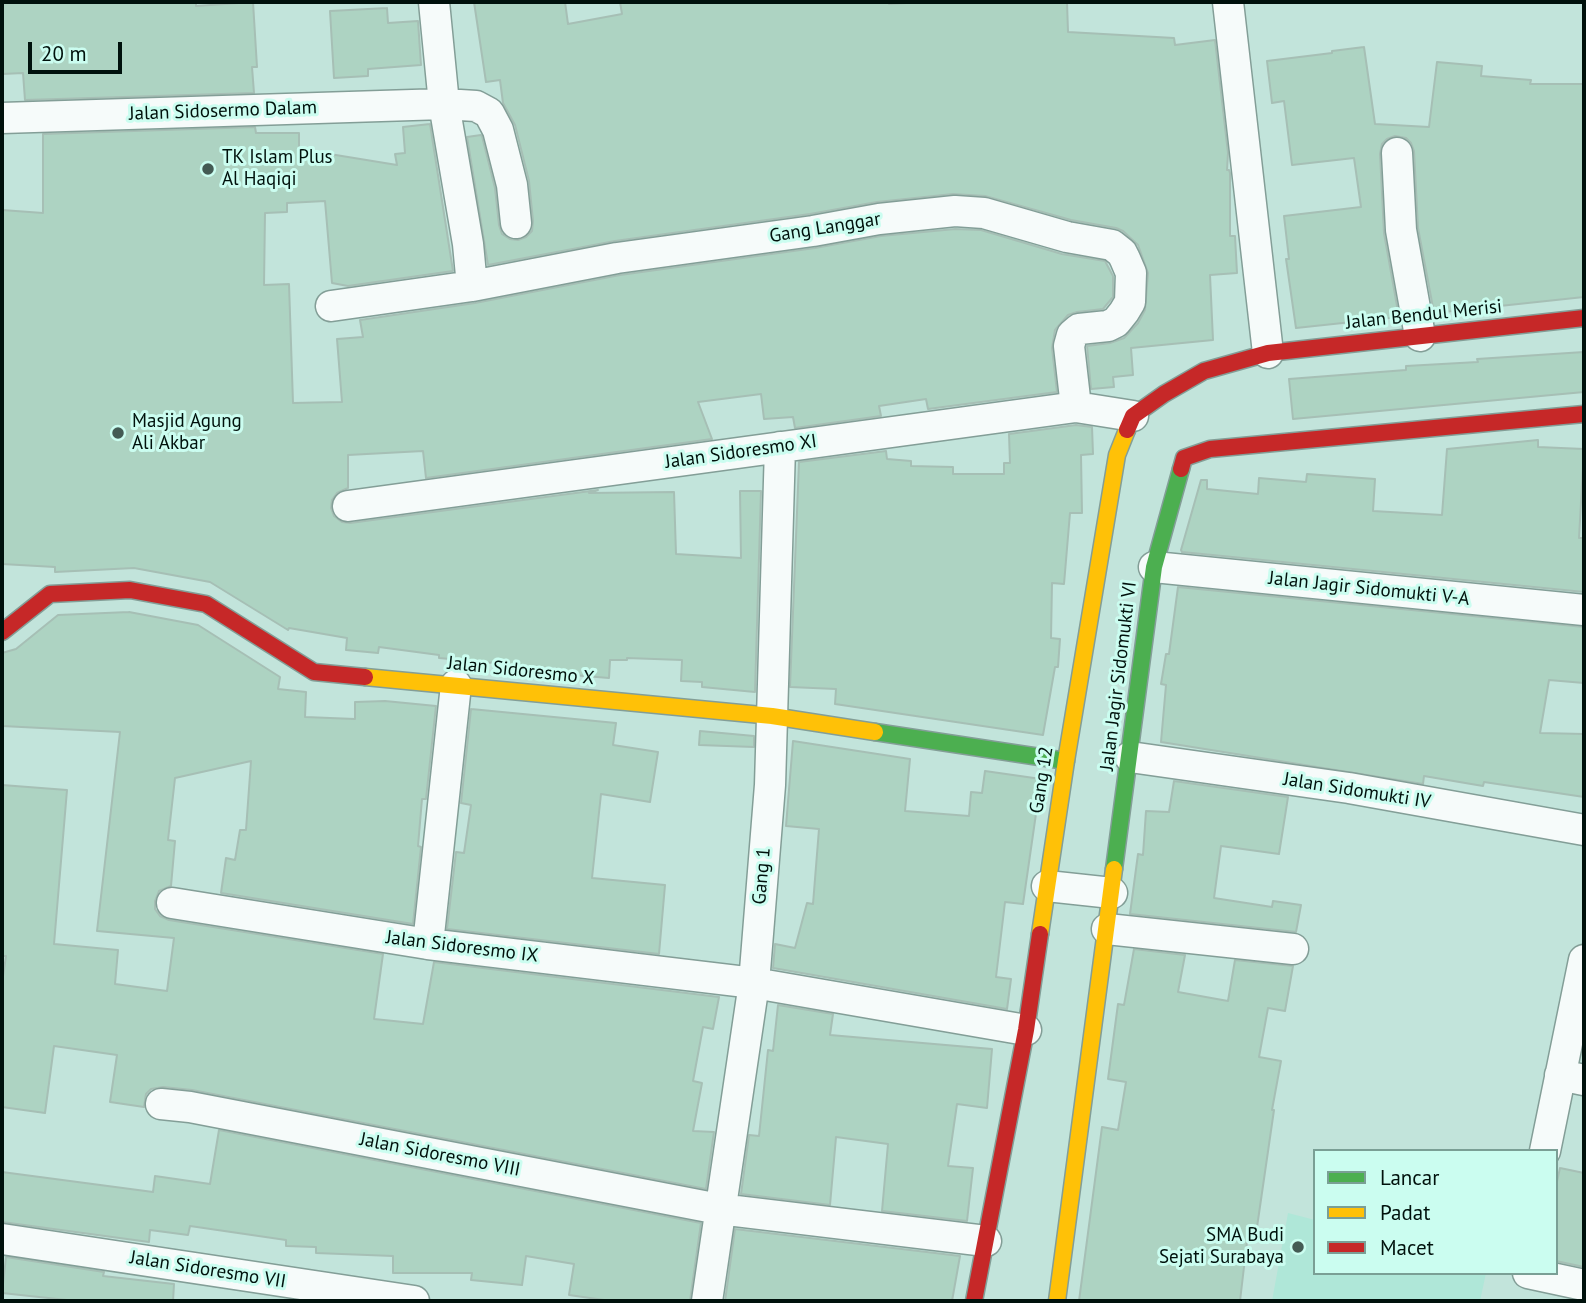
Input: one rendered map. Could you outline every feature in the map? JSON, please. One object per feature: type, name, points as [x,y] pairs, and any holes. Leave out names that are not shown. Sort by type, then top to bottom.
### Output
[{"type":"street","points":[[434,2],[444,104],[468,244],[472,286]]},
{"type":"street","points":[[1133,416],[1164,394],[1205,371],[1268,353],[1228,2]]},
{"type":"street","name":"Jalan Sidosermo Dalam","points":[[2,118],[444,104],[476,106],[489,113],[494,120],[512,185],[516,223]]},
{"type":"street","points":[[1397,153],[1401,230],[1420,336]]},
{"type":"street","name":"Gang Langgar","points":[[331,306],[472,286],[617,258],[813,231],[879,219],[955,211],[984,213],[1067,237],[1112,245],[1125,259],[1130,273],[1130,302],[1124,313],[1108,326],[1079,329],[1072,335],[1069,346],[1076,407]]},
{"type":"street","name":"Jalan Bendul Merisi","points":[[1268,353],[1584,318]]},
{"type":"street","name":"Jalan Sidoresmo XI","points":[[348,506],[1076,407],[1133,416]]},
{"type":"street","name":"Jalan Jagir Sidomukti VI","points":[[1057,1301],[1154,567],[1184,458],[1196,452],[1584,414]]},
{"type":"street","name":"Gang 12","points":[[974,1301],[1026,1030],[1066,761],[1117,455],[1133,416]]},
{"type":"street","name":"Gang 1","points":[[707,1301],[754,982],[770,785],[780,447]]},
{"type":"street","name":"Jalan Jagir Sidomukti V-A","points":[[1154,567],[1584,610]]},
{"type":"street","name":"Jalan Sidoresmo X","points":[[2,632],[50,594],[130,590],[206,604],[314,672],[772,716],[1066,761]]},
{"type":"street","points":[[428,944],[456,685]]},
{"type":"street","name":"Jalan Sidomukti IV","points":[[1130,757],[1349,788],[1584,830]]},
{"type":"street","points":[[1047,886],[1112,893]]},
{"type":"street","name":"Jalan Sidoresmo IX","points":[[172,903],[428,944],[754,982],[1026,1030]]},
{"type":"street","points":[[1107,929],[1293,949]]},
{"type":"street","points":[[1546,1149],[1572,1078],[1584,960]]},
{"type":"street","name":"Jalan Sidoresmo VIII","points":[[161,1104],[190,1107],[719,1209],[986,1241]]},
{"type":"street","name":"Jalan Sidoresmo VII","points":[[2,1239],[414,1301]]},
{"type":"street","points":[[1537,1275],[1584,1285]]},
{"type":"shaded area","name":"SMA Budi Sejati Surabaya","points":[[1288,1213],[1313,1219],[1313,1275],[1486,1275],[1480,1301],[1272,1301]]},
{"type":"building","points":[[2,2],[196,2],[196,6],[253,2],[257,67],[252,67],[254,93],[25,100],[23,73],[2,74]]},
{"type":"building","points":[[474,2],[565,2],[568,24],[622,14],[620,2],[1067,2],[1068,32],[1174,38],[1175,45],[1215,40],[1228,153],[1227,170],[1230,173],[1230,236],[1235,236],[1237,273],[1210,275],[1213,340],[1131,348],[1133,375],[1113,377],[1114,387],[1091,389],[1087,346],[1124,338],[1138,323],[1145,310],[1148,273],[1138,245],[1116,228],[1071,220],[985,196],[953,194],[877,202],[615,241],[488,265],[467,137],[482,136],[495,188],[502,234],[518,240],[526,237],[532,231],[533,221],[529,181],[515,125],[503,103],[500,80],[486,82]]},
{"type":"building","points":[[387,8],[388,23],[418,21],[421,65],[368,69],[368,76],[334,78],[330,11]]},
{"type":"building","points":[[1364,47],[1375,124],[1429,127],[1437,62],[1482,66],[1481,76],[1531,80],[1530,84],[1584,84],[1584,297],[1434,313],[1418,228],[1414,151],[1406,138],[1395,136],[1382,144],[1380,154],[1384,233],[1399,317],[1296,328],[1286,259],[1289,259],[1284,216],[1361,207],[1354,158],[1292,165],[1284,101],[1272,103],[1267,61]]},
{"type":"building","points":[[430,124],[453,271],[348,286],[332,283],[325,201],[287,203],[287,212],[265,213],[264,285],[289,284],[293,403],[342,402],[337,339],[363,337],[360,320],[475,303],[620,275],[815,248],[881,236],[955,229],[981,230],[1062,254],[1105,261],[1113,276],[1113,297],[1103,309],[1068,315],[1055,330],[1052,348],[1057,392],[928,409],[926,399],[879,406],[881,416],[795,428],[793,417],[764,419],[761,394],[698,402],[712,439],[426,478],[423,451],[348,455],[348,488],[337,493],[331,508],[334,516],[342,522],[598,490],[589,493],[674,492],[676,554],[741,558],[740,491],[761,491],[755,692],[702,687],[702,682],[681,681],[682,660],[610,660],[609,678],[560,674],[560,669],[439,658],[439,655],[379,647],[378,653],[346,650],[347,638],[289,628],[288,630],[210,582],[134,568],[55,572],[55,567],[2,564],[2,210],[43,213],[43,134],[255,127],[256,133],[299,133],[299,149],[397,165],[395,154],[405,153],[403,127]]},
{"type":"building","points":[[1584,352],[1584,392],[1293,419],[1289,379],[1406,370],[1406,366],[1478,362],[1477,359]]},
{"type":"building","points":[[1076,425],[1092,427],[1093,454],[1081,455],[1082,513],[1070,513],[1064,584],[1052,583],[1051,638],[1060,639],[1058,667],[1055,667],[1043,735],[835,704],[836,689],[790,687],[799,462],[886,451],[887,459],[911,461],[911,466],[953,467],[953,474],[1004,474],[1004,463],[1010,463],[1009,434]]},
{"type":"building","points":[[1538,440],[1538,447],[1584,449],[1579,538],[1584,538],[1584,592],[1181,550],[1201,480],[1207,480],[1207,489],[1258,494],[1259,478],[1306,482],[1307,474],[1375,479],[1373,511],[1442,515],[1447,449]]},
{"type":"building","points":[[1178,587],[1584,627],[1584,683],[1549,680],[1540,733],[1584,734],[1584,797],[1484,782],[1483,786],[1424,776],[1423,784],[1161,742],[1166,685],[1161,684],[1166,654],[1169,654]]},
{"type":"building","points":[[129,612],[198,625],[280,677],[278,689],[306,692],[305,717],[355,719],[355,702],[385,701],[436,706],[426,799],[422,799],[418,846],[421,847],[413,924],[221,893],[226,858],[235,860],[240,830],[246,830],[251,761],[175,778],[168,840],[175,841],[171,886],[159,891],[155,901],[155,909],[160,916],[169,920],[383,954],[374,1019],[423,1024],[434,962],[719,997],[713,1029],[703,1027],[693,1081],[702,1083],[693,1131],[714,1132],[706,1189],[192,1090],[163,1087],[151,1089],[146,1094],[144,1107],[110,1102],[117,1055],[54,1046],[45,1113],[2,1107],[2,983],[6,956],[2,956],[2,785],[67,790],[54,944],[118,950],[115,984],[167,991],[174,938],[97,931],[120,732],[2,726],[2,653],[16,649],[58,615]]},
{"type":"building","points":[[471,709],[616,723],[613,745],[658,752],[650,802],[601,794],[592,878],[665,885],[659,954],[447,929],[456,852],[464,853],[471,805],[461,803]]},
{"type":"building","points":[[700,731],[754,736],[754,747],[699,745]]},
{"type":"building","points":[[793,741],[910,759],[905,811],[969,816],[971,792],[982,793],[985,771],[1041,779],[1023,904],[1005,902],[996,977],[1011,979],[1007,1009],[773,968],[775,944],[795,948],[807,903],[813,904],[819,829],[786,826]]},
{"type":"building","points":[[1174,781],[1288,797],[1279,854],[1221,846],[1214,898],[1272,907],[1273,901],[1301,905],[1296,932],[1130,914],[1138,854],[1143,855],[1146,811],[1169,812]]},
{"type":"building","points":[[1134,949],[1185,955],[1178,992],[1228,1001],[1235,960],[1293,966],[1285,1011],[1268,1008],[1259,1057],[1281,1061],[1256,1234],[1248,1233],[1240,1301],[1079,1301],[1102,1127],[1118,1130],[1126,1082],[1108,1079],[1118,1004],[1124,1005]]},
{"type":"building","points":[[778,1005],[833,1014],[830,1035],[992,1049],[987,1108],[957,1104],[948,1166],[973,1168],[967,1221],[882,1211],[888,1144],[836,1137],[830,1205],[741,1194],[749,1135],[759,1136],[768,1050],[773,1051]]},
{"type":"building","points":[[219,1130],[701,1223],[690,1301],[611,1301],[569,1295],[574,1264],[526,1256],[522,1285],[471,1280],[472,1273],[393,1273],[393,1256],[316,1253],[316,1247],[286,1246],[286,1240],[190,1226],[188,1235],[150,1230],[149,1242],[2,1222],[2,1172],[153,1192],[155,1176],[210,1184]]},
{"type":"building","points":[[1560,1168],[1584,1173],[1584,1267],[1558,1261]]},
{"type":"building","points":[[735,1229],[960,1256],[952,1301],[725,1301]]},
{"type":"building","points":[[6,1257],[104,1272],[103,1276],[174,1284],[173,1301],[76,1301],[2,1293]]},
{"type":"traffic: fast","points":[[1114,869],[1154,567],[1181,469]]},
{"type":"traffic: fast","points":[[875,732],[1066,761]]},
{"type":"traffic: slow","points":[[1040,934],[1117,455],[1127,430]]},
{"type":"traffic: slow","points":[[365,677],[772,716],[875,732]]},
{"type":"traffic: slow","points":[[1057,1301],[1114,869]]},
{"type":"traffic: jam","points":[[1127,430],[1133,416],[1204,371],[1268,353],[1584,318]]},
{"type":"traffic: jam","points":[[1181,469],[1184,458],[1210,449],[1584,414]]},
{"type":"traffic: jam","points":[[2,632],[50,594],[130,590],[206,604],[314,672],[365,677]]},
{"type":"traffic: jam","points":[[974,1301],[1026,1030],[1040,934]]},
{"type":"place","name":"TK Islam Plus Al Haqiqi","points":[[208,169]]},
{"type":"place","name":"Masjid Agung Ali Akbar","points":[[118,433]]},
{"type":"place","name":"SMA Budi Sejati Surabaya","points":[[1298,1247]]}]
